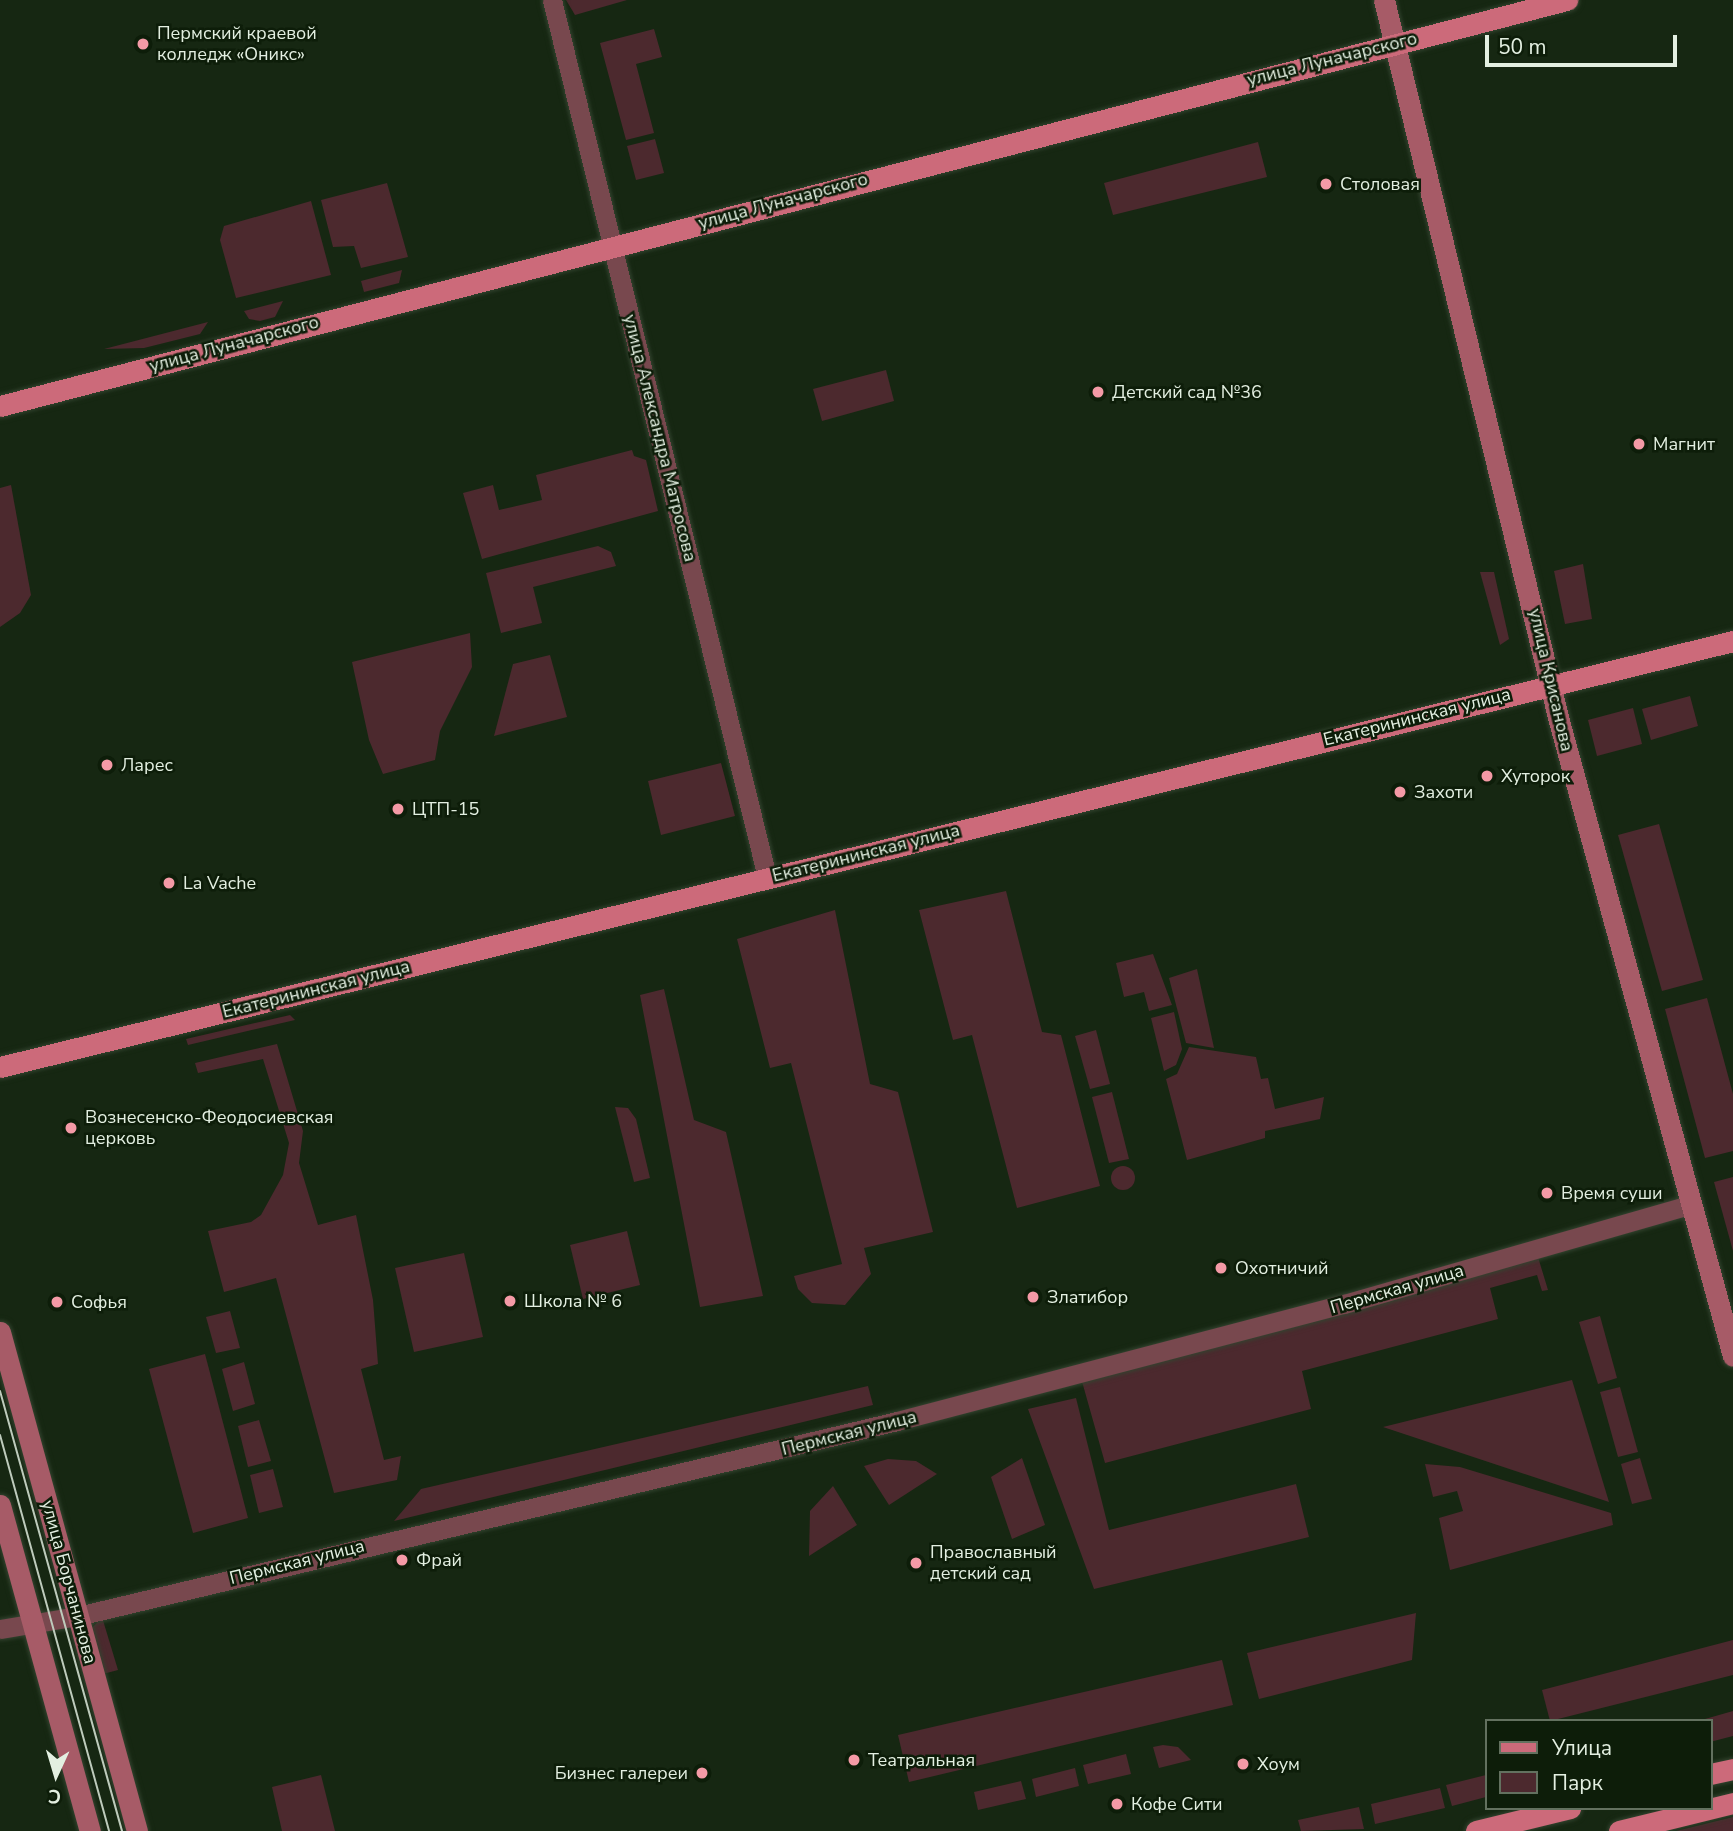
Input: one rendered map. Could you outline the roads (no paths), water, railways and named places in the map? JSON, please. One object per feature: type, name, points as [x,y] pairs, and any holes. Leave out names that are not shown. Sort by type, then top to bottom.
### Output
[{"type":"main road","name":"улица Крисанова","points":[[1384,0],[1552,683],[1690,1205],[1733,1356]]},
{"type":"main road","name":"улица Луначарского","points":[[0,406],[612,245],[1567,0]]},
{"type":"main road","name":"Екатерининская улица","points":[[0,1067],[1733,640]]},
{"type":"main road","name":"улица Борчанинова","points":[[0,1332],[138,1831]]},
{"type":"main road","points":[[0,1505],[90,1831]]},
{"type":"main road","points":[[1712,1774],[1733,1769]]},
{"type":"main road","points":[[1712,1808],[1733,1803]]},
{"type":"main road","points":[[1476,1831],[1562,1810]]},
{"type":"main road","points":[[1619,1831],[1704,1810]]},
{"type":"street","name":"улица Александра Матросова","points":[[552,0],[767,877]]},
{"type":"street","name":"Пермская улица","points":[[0,1629],[78,1616],[897,1421],[1345,1304],[1690,1205]]},
{"type":"tram line","points":[[0,1391],[122,1831]]},
{"type":"tram line","points":[[0,1435],[109,1831]]},
{"type":"place","name":"Пермский краевой колледж «Оникс»","points":[[143,44]]},
{"type":"place","name":"Столовая","points":[[1326,184]]},
{"type":"place","name":"Детский сад №36","points":[[1098,392]]},
{"type":"place","name":"Магнит","points":[[1639,444]]},
{"type":"place","name":"Ларес","points":[[107,765]]},
{"type":"place","name":"Хуторок","points":[[1487,776]]},
{"type":"place","name":"Захоти","points":[[1400,792]]},
{"type":"place","name":"ЦТП-15","points":[[398,809]]},
{"type":"place","name":"La Vache","points":[[169,883]]},
{"type":"place","name":"Вознесенско-Феодосиевская церковь","points":[[71,1128]]},
{"type":"place","name":"Время суши","points":[[1547,1193]]},
{"type":"place","name":"Охотничий","points":[[1221,1268]]},
{"type":"place","name":"Златибор","points":[[1033,1297]]},
{"type":"place","name":"Школа № 6","points":[[510,1301]]},
{"type":"place","name":"Софья","points":[[57,1302]]},
{"type":"place","name":"Фрай","points":[[402,1560]]},
{"type":"place","name":"Православный детский сад","points":[[916,1563]]},
{"type":"place","name":"Театральная","points":[[854,1760]]},
{"type":"place","name":"Хоум","points":[[1243,1764]]},
{"type":"place","name":"Бизнес галереи","points":[[702,1773]]},
{"type":"place","name":"Кофе Сити","points":[[1117,1804]]}]
